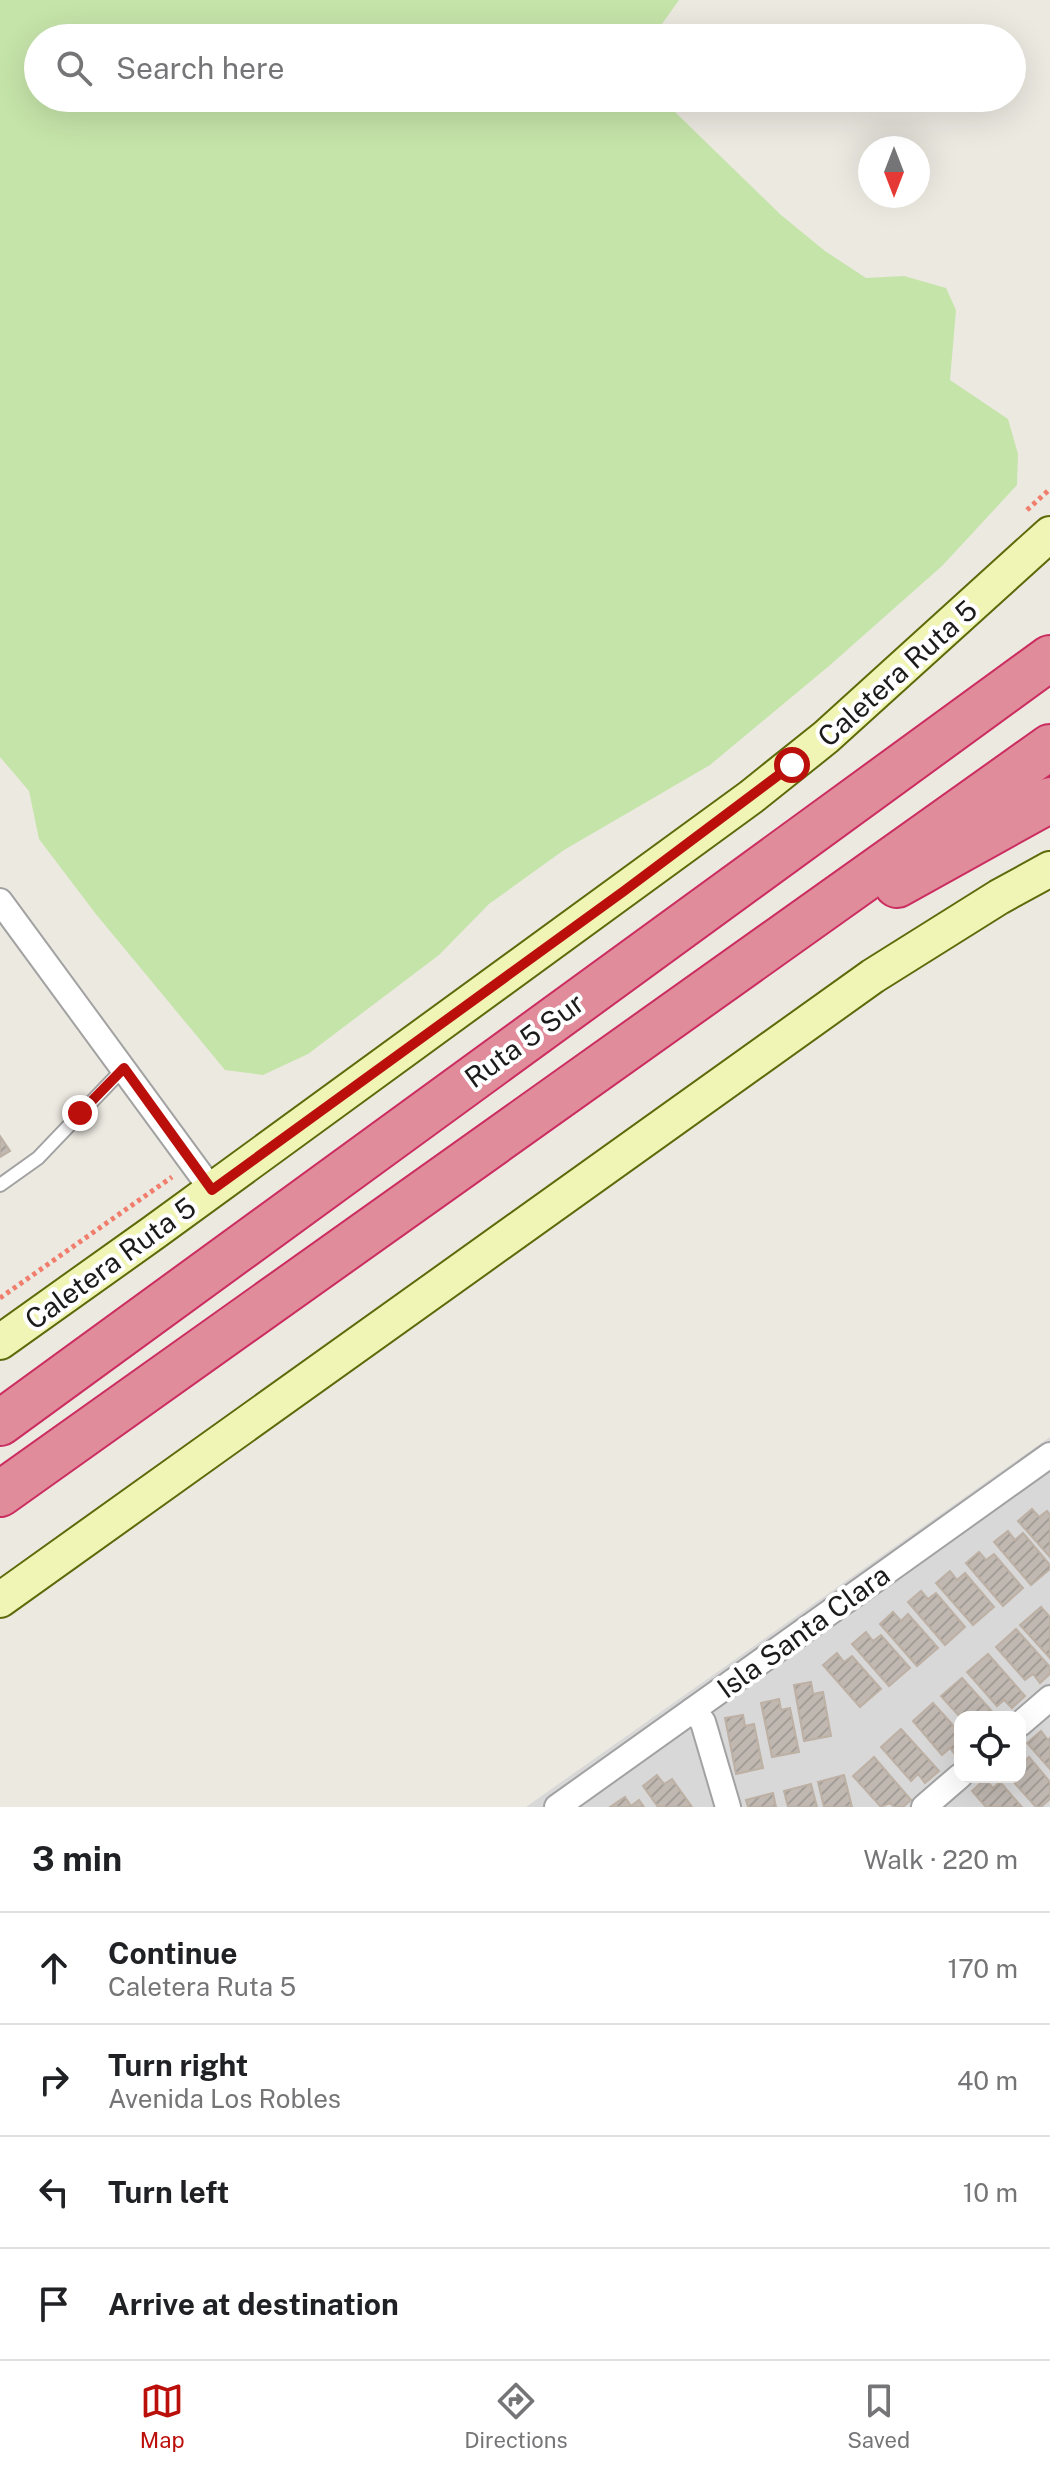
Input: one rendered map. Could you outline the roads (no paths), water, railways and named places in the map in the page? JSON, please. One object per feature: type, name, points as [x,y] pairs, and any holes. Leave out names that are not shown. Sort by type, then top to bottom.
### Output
[{"type":"highway","points":[[916,753],[1050,634]]},
{"type":"highway","name":"Ruta 5 Sur","points":[[0,1423],[1050,658]]},
{"type":"highway","points":[[0,1494],[1050,747]]},
{"type":"highway","points":[[709,989],[1050,800]]},
{"type":"street","name":"Caletera Ruta 5","points":[[0,1342],[771,781],[904,668],[1038,522]]},
{"type":"street","points":[[0,1600],[873,976],[999,897],[1050,869]]},
{"type":"street","points":[[0,901],[212,1190]]},
{"type":"street","name":"Isla Santa Clara","points":[[557,1807],[1050,1455]]},
{"type":"street","points":[[1026,1719],[1050,1698]]},
{"type":"street","points":[[693,1710],[703,1722],[728,1807]]},
{"type":"street","points":[[924,1807],[954,1781]]},
{"type":"lane","points":[[0,1185],[38,1158],[124,1068]]}]
